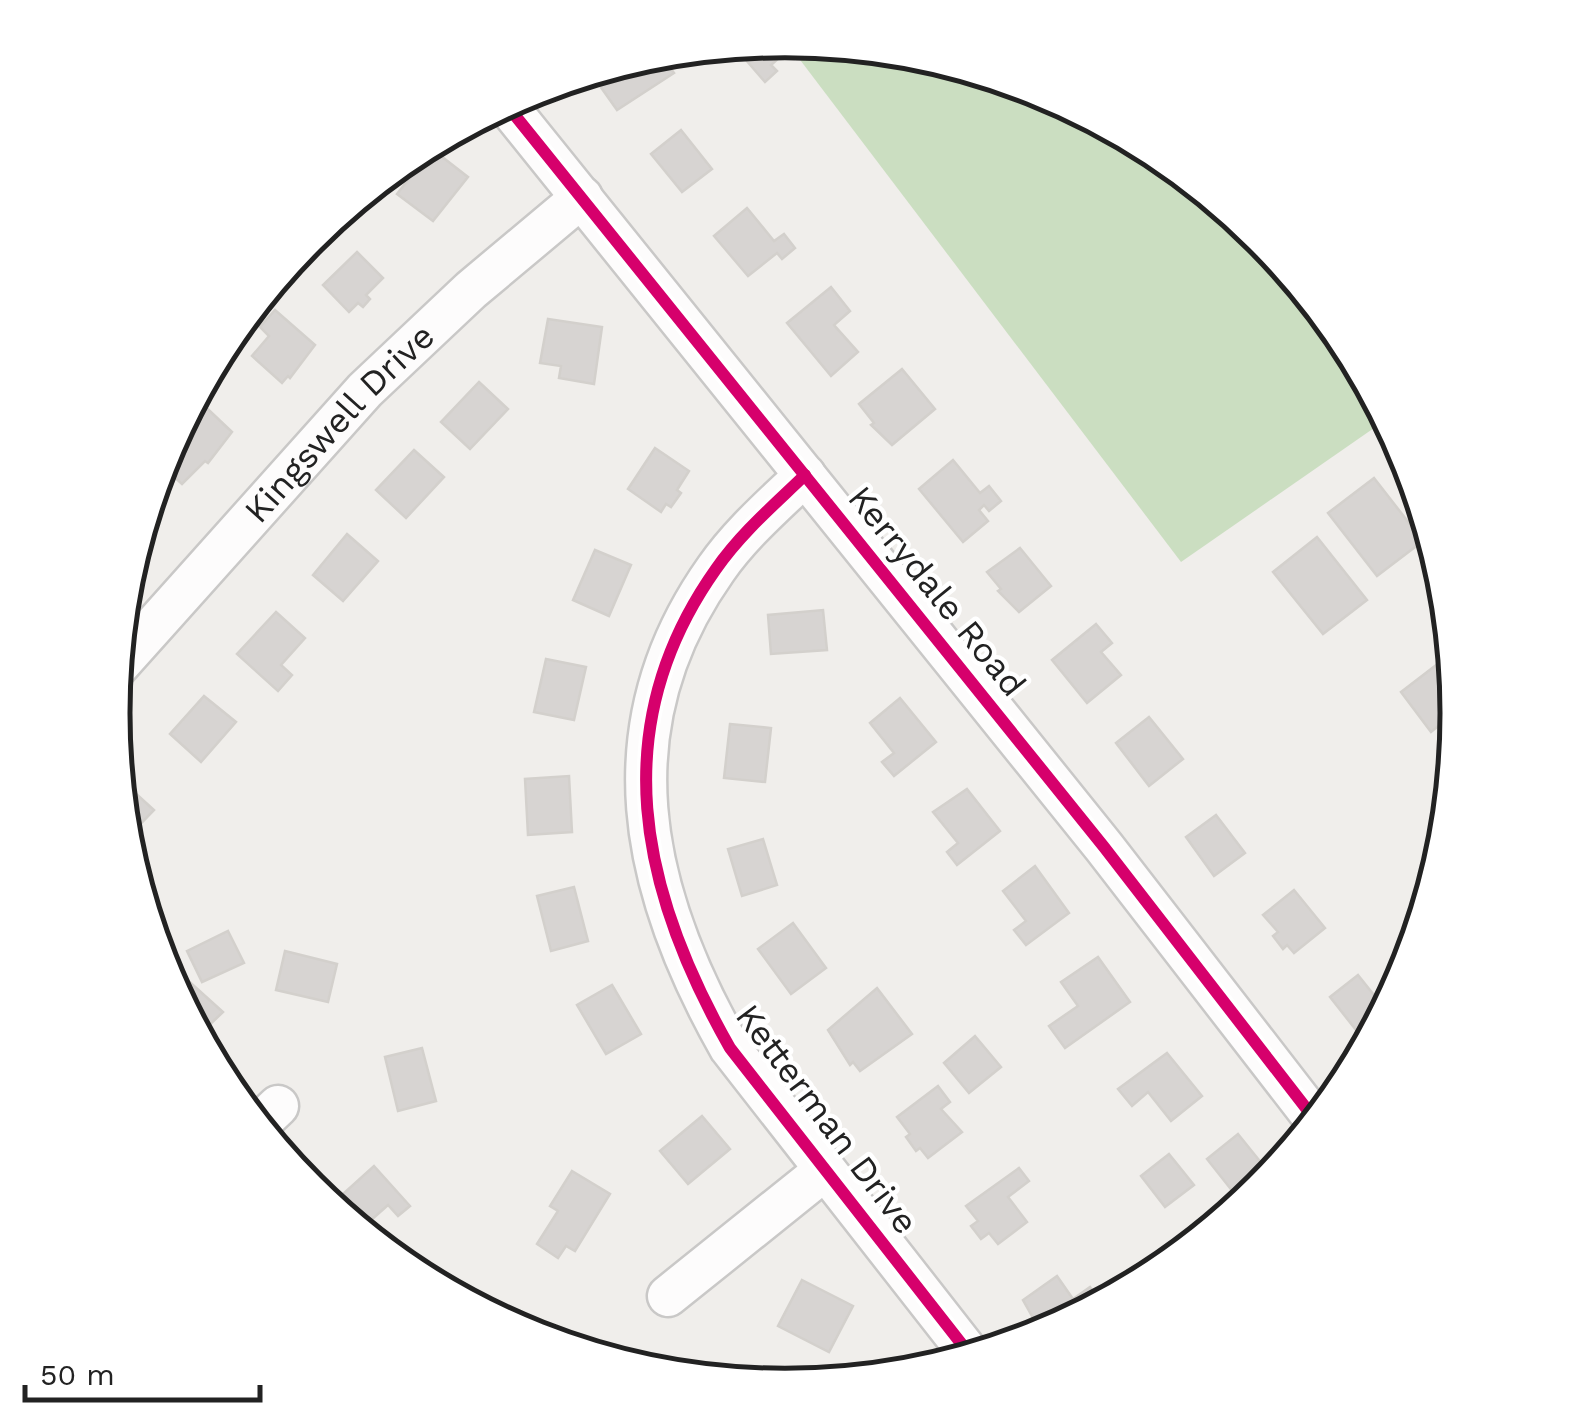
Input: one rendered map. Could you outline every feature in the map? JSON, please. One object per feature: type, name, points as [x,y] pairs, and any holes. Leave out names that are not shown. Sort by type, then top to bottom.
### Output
[{"type":"street","name":"Kerrydale Road","points":[[515,116],[1104,847],[1307,1109]]},
{"type":"street","name":"Kingswell Drive","points":[[133,649],[365,390],[471,290],[582,196]]},
{"type":"street","name":"Ketterman Drive","points":[[806,475],[717,568],[688,613],[663,672],[650,723],[644,776],[657,876],[674,936],[699,993],[730,1048],[960,1343]]},
{"type":"street","points":[[668,1296],[826,1170]]},
{"type":"green space","points":[[799,58],[870,63],[955,80],[1036,107],[1075,125],[1149,168],[1217,220],[1305,314],[1352,385],[1374,428],[1181,562]]},
{"type":"building","points":[[779,58],[771,65],[777,71],[765,82],[745,59]]},
{"type":"building","points":[[673,67],[674,73],[617,110],[599,85]]},
{"type":"building","points":[[681,130],[712,169],[682,192],[651,154]]},
{"type":"building","points":[[441,156],[468,177],[433,221],[397,194],[412,174]]},
{"type":"building","points":[[747,208],[774,241],[784,234],[795,248],[782,259],[777,253],[748,276],[714,236]]},
{"type":"building","points":[[357,252],[383,278],[366,295],[370,299],[363,307],[358,303],[349,312],[323,285]]},
{"type":"building","points":[[831,287],[850,311],[834,325],[858,352],[831,376],[787,323]]},
{"type":"building","points":[[275,310],[315,345],[282,383],[252,356],[269,336],[260,327]]},
{"type":"building","points":[[548,319],[602,327],[594,384],[559,378],[561,366],[540,363]]},
{"type":"building","points":[[902,369],[935,409],[892,445],[871,425],[874,423],[859,404]]},
{"type":"building","points":[[479,382],[508,409],[470,449],[441,422]]},
{"type":"building","points":[[206,408],[232,432],[208,463],[205,461],[182,484],[174,477]]},
{"type":"building","points":[[655,448],[689,471],[677,490],[681,493],[671,507],[666,504],[661,512],[628,489]]},
{"type":"building","points":[[414,450],[444,477],[406,518],[376,490]]},
{"type":"building","points":[[953,460],[980,493],[989,486],[1001,501],[989,511],[984,505],[979,510],[988,521],[963,542],[919,489]]},
{"type":"building","points":[[1374,478],[1413,529],[1418,545],[1377,576],[1328,513]]},
{"type":"building","points":[[347,534],[378,561],[343,601],[313,575]]},
{"type":"building","points":[[1317,537],[1367,600],[1323,634],[1273,572]]},
{"type":"building","points":[[1020,548],[1051,586],[1019,612],[998,591],[1001,589],[987,572]]},
{"type":"building","points":[[595,550],[631,565],[609,616],[573,600]]},
{"type":"building","points":[[823,610],[827,650],[771,654],[768,615]]},
{"type":"building","points":[[276,612],[305,638],[281,665],[292,675],[278,691],[237,654]]},
{"type":"building","points":[[1096,624],[1112,643],[1101,652],[1121,675],[1087,703],[1052,660]]},
{"type":"building","points":[[546,659],[586,667],[574,720],[534,712]]},
{"type":"building","points":[[1438,664],[1440,725],[1431,732],[1401,692]]},
{"type":"building","points":[[204,696],[236,722],[201,762],[170,734]]},
{"type":"building","points":[[900,698],[936,742],[894,776],[882,762],[894,753],[870,723]]},
{"type":"building","points":[[1149,717],[1183,759],[1149,786],[1116,743]]},
{"type":"building","points":[[730,724],[771,728],[765,782],[724,778]]},
{"type":"building","points":[[569,776],[572,832],[528,835],[525,779]]},
{"type":"building","points":[[967,789],[1000,831],[957,865],[947,852],[958,843],[933,812]]},
{"type":"building","points":[[135,793],[154,810],[140,824]]},
{"type":"building","points":[[1216,815],[1245,853],[1214,876],[1186,837]]},
{"type":"building","points":[[763,839],[777,885],[742,896],[728,849]]},
{"type":"building","points":[[1035,866],[1069,913],[1026,945],[1014,930],[1026,921],[1003,891]]},
{"type":"building","points":[[574,887],[588,941],[551,951],[537,896]]},
{"type":"building","points":[[1294,890],[1325,928],[1294,953],[1287,945],[1283,949],[1273,936],[1278,932],[1263,915]]},
{"type":"building","points":[[793,923],[826,968],[791,994],[758,949]]},
{"type":"building","points":[[228,931],[244,963],[202,982],[187,951]]},
{"type":"building","points":[[285,951],[337,964],[328,1002],[276,990]]},
{"type":"building","points":[[1098,957],[1130,1002],[1065,1048],[1049,1026],[1078,1006],[1061,982]]},
{"type":"building","points":[[1358,975],[1375,996],[1357,1031],[1330,997]]},
{"type":"building","points":[[188,981],[223,1012],[210,1025]]},
{"type":"building","points":[[612,985],[641,1034],[606,1054],[577,1005]]},
{"type":"building","points":[[877,988],[912,1034],[860,1071],[853,1062],[850,1065],[828,1030]]},
{"type":"building","points":[[975,1036],[1001,1067],[969,1093],[944,1063]]},
{"type":"building","points":[[422,1048],[436,1101],[398,1111],[385,1057]]},
{"type":"building","points":[[1167,1053],[1202,1096],[1171,1121],[1148,1092],[1132,1106],[1118,1089]]},
{"type":"building","points":[[938,1086],[950,1102],[941,1109],[962,1132],[928,1158],[920,1148],[916,1151],[906,1137],[910,1134],[897,1117]]},
{"type":"building","points":[[702,1116],[730,1149],[688,1184],[660,1151]]},
{"type":"building","points":[[1238,1134],[1261,1162],[1232,1191],[1207,1159]]},
{"type":"building","points":[[1169,1154],[1194,1185],[1165,1207],[1141,1176]]},
{"type":"building","points":[[374,1166],[410,1206],[398,1216],[388,1205],[371,1220],[342,1195]]},
{"type":"building","points":[[1019,1168],[1029,1181],[1008,1197],[1027,1222],[998,1244],[989,1233],[981,1239],[971,1226],[978,1221],[966,1206]]},
{"type":"building","points":[[572,1171],[610,1194],[575,1251],[566,1246],[558,1258],[537,1244],[558,1211],[550,1206]]},
{"type":"building","points":[[1057,1276],[1073,1299],[1090,1287],[1092,1291],[1034,1319],[1023,1300]]},
{"type":"building","points":[[802,1280],[853,1306],[829,1352],[778,1326]]},
{"type":"cycle path","points":[[515,116],[1104,847],[1307,1109]]},
{"type":"cycle path","points":[[805,475],[758,520],[716,569],[681,628],[658,688],[647,748],[647,808],[656,869],[674,929],[730,1048],[961,1343]]}]
